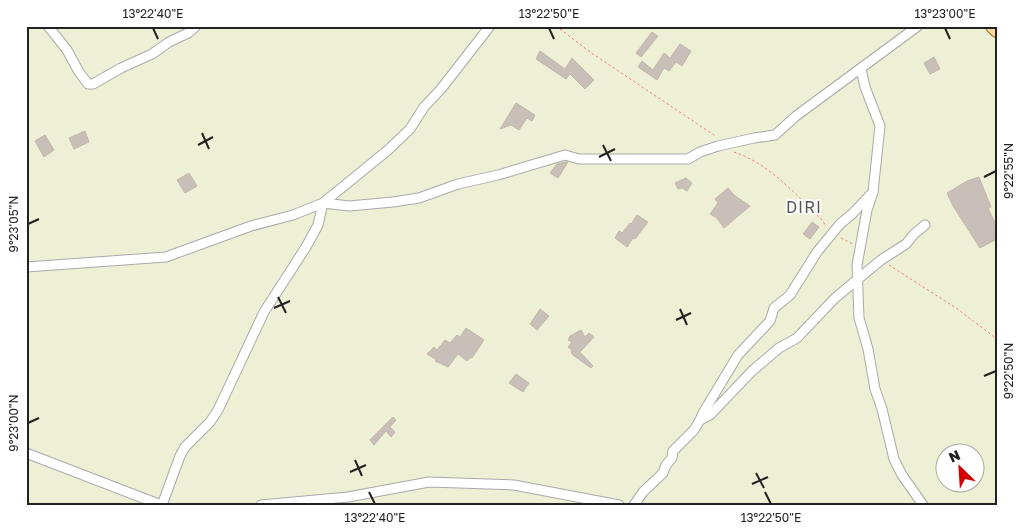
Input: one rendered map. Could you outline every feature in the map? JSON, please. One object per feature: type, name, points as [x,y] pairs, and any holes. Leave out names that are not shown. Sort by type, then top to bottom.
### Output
[{"type":"main road","points":[[994,26],[997,30]]},
{"type":"street","points":[[48,26],[67,50],[88,84],[93,84],[121,68],[152,54],[169,42],[188,33],[196,26]]},
{"type":"street","points":[[26,267],[166,256],[251,226],[293,215],[323,203],[388,150],[410,129],[424,107],[441,90],[490,26]]},
{"type":"street","points":[[323,203],[349,206],[419,198],[458,184],[498,175],[564,155],[579,158],[688,159],[700,152],[718,146],[775,135],[796,116],[918,26]]},
{"type":"street","points":[[861,69],[865,87],[880,126],[873,192],[857,265],[859,318],[868,350],[875,389],[882,409],[894,459],[902,475],[923,505]]},
{"type":"street","points":[[634,505],[643,492],[661,476],[672,458],[673,451],[700,420],[738,356],[770,321],[774,308],[790,295],[817,252],[840,224],[873,192]]},
{"type":"street","points":[[26,453],[161,505],[180,456],[185,447],[203,431],[214,417],[264,312],[318,225],[323,203]]},
{"type":"street","points":[[700,420],[710,415],[728,394],[770,355],[804,331],[825,306],[881,260],[906,244],[924,225]]},
{"type":"street","points":[[261,505],[348,497],[429,482],[514,485],[619,505]]},
{"type":"path","points":[[556,26],[590,52],[714,135],[718,146],[746,156],[775,175],[823,221],[830,236],[840,238],[860,248]]},
{"type":"path","points":[[881,260],[956,308],[997,339]]},
{"type":"green space","points":[[26,26],[997,26],[997,505],[26,505]]},
{"type":"building","points":[[652,32],[658,36],[641,57],[636,53]]},
{"type":"building","points":[[680,44],[691,51],[682,66],[676,62],[669,71],[664,68],[657,80],[638,67],[642,61],[653,70],[664,53],[670,58]]},
{"type":"building","points":[[540,51],[565,69],[572,58],[594,80],[585,89],[570,74],[566,79],[536,59]]},
{"type":"building","points":[[934,57],[940,69],[930,74],[924,63]]},
{"type":"building","points":[[516,103],[535,115],[532,121],[527,118],[519,130],[511,125],[500,129]]},
{"type":"building","points":[[85,131],[89,142],[74,149],[69,138]]},
{"type":"building","points":[[45,135],[54,150],[44,157],[35,141]]},
{"type":"building","points":[[568,162],[558,178],[550,173],[557,164]]},
{"type":"building","points":[[189,173],[197,186],[185,193],[177,180]]},
{"type":"building","points":[[979,177],[991,207],[988,208],[997,227],[997,239],[980,248],[953,206],[947,193],[967,181]]},
{"type":"building","points":[[686,178],[692,183],[687,191],[682,188],[678,189],[675,183]]},
{"type":"building","points":[[728,188],[734,195],[750,206],[724,228],[717,218],[710,214],[718,203],[715,199]]},
{"type":"building","points":[[637,215],[648,222],[627,247],[615,238],[619,231],[622,233]]},
{"type":"building","points":[[812,222],[819,227],[810,239],[803,234]]},
{"type":"building","points":[[540,309],[549,316],[537,330],[530,324]]},
{"type":"building","points":[[466,328],[484,340],[472,358],[467,361],[458,354],[448,367],[435,361],[437,360],[427,354],[434,347],[437,350],[445,340],[450,343],[457,335],[460,337]]},
{"type":"building","points":[[581,330],[585,337],[589,333],[594,337],[580,352],[593,366],[591,368],[573,355],[572,350],[568,347],[572,342],[568,340],[570,336]]},
{"type":"building","points":[[516,374],[529,383],[523,392],[509,383]]},
{"type":"building","points":[[393,417],[396,420],[390,427],[395,432],[391,437],[386,431],[374,445],[370,440]]},
{"type":"district","name":"DIRI","points":[[804,207]]}]
